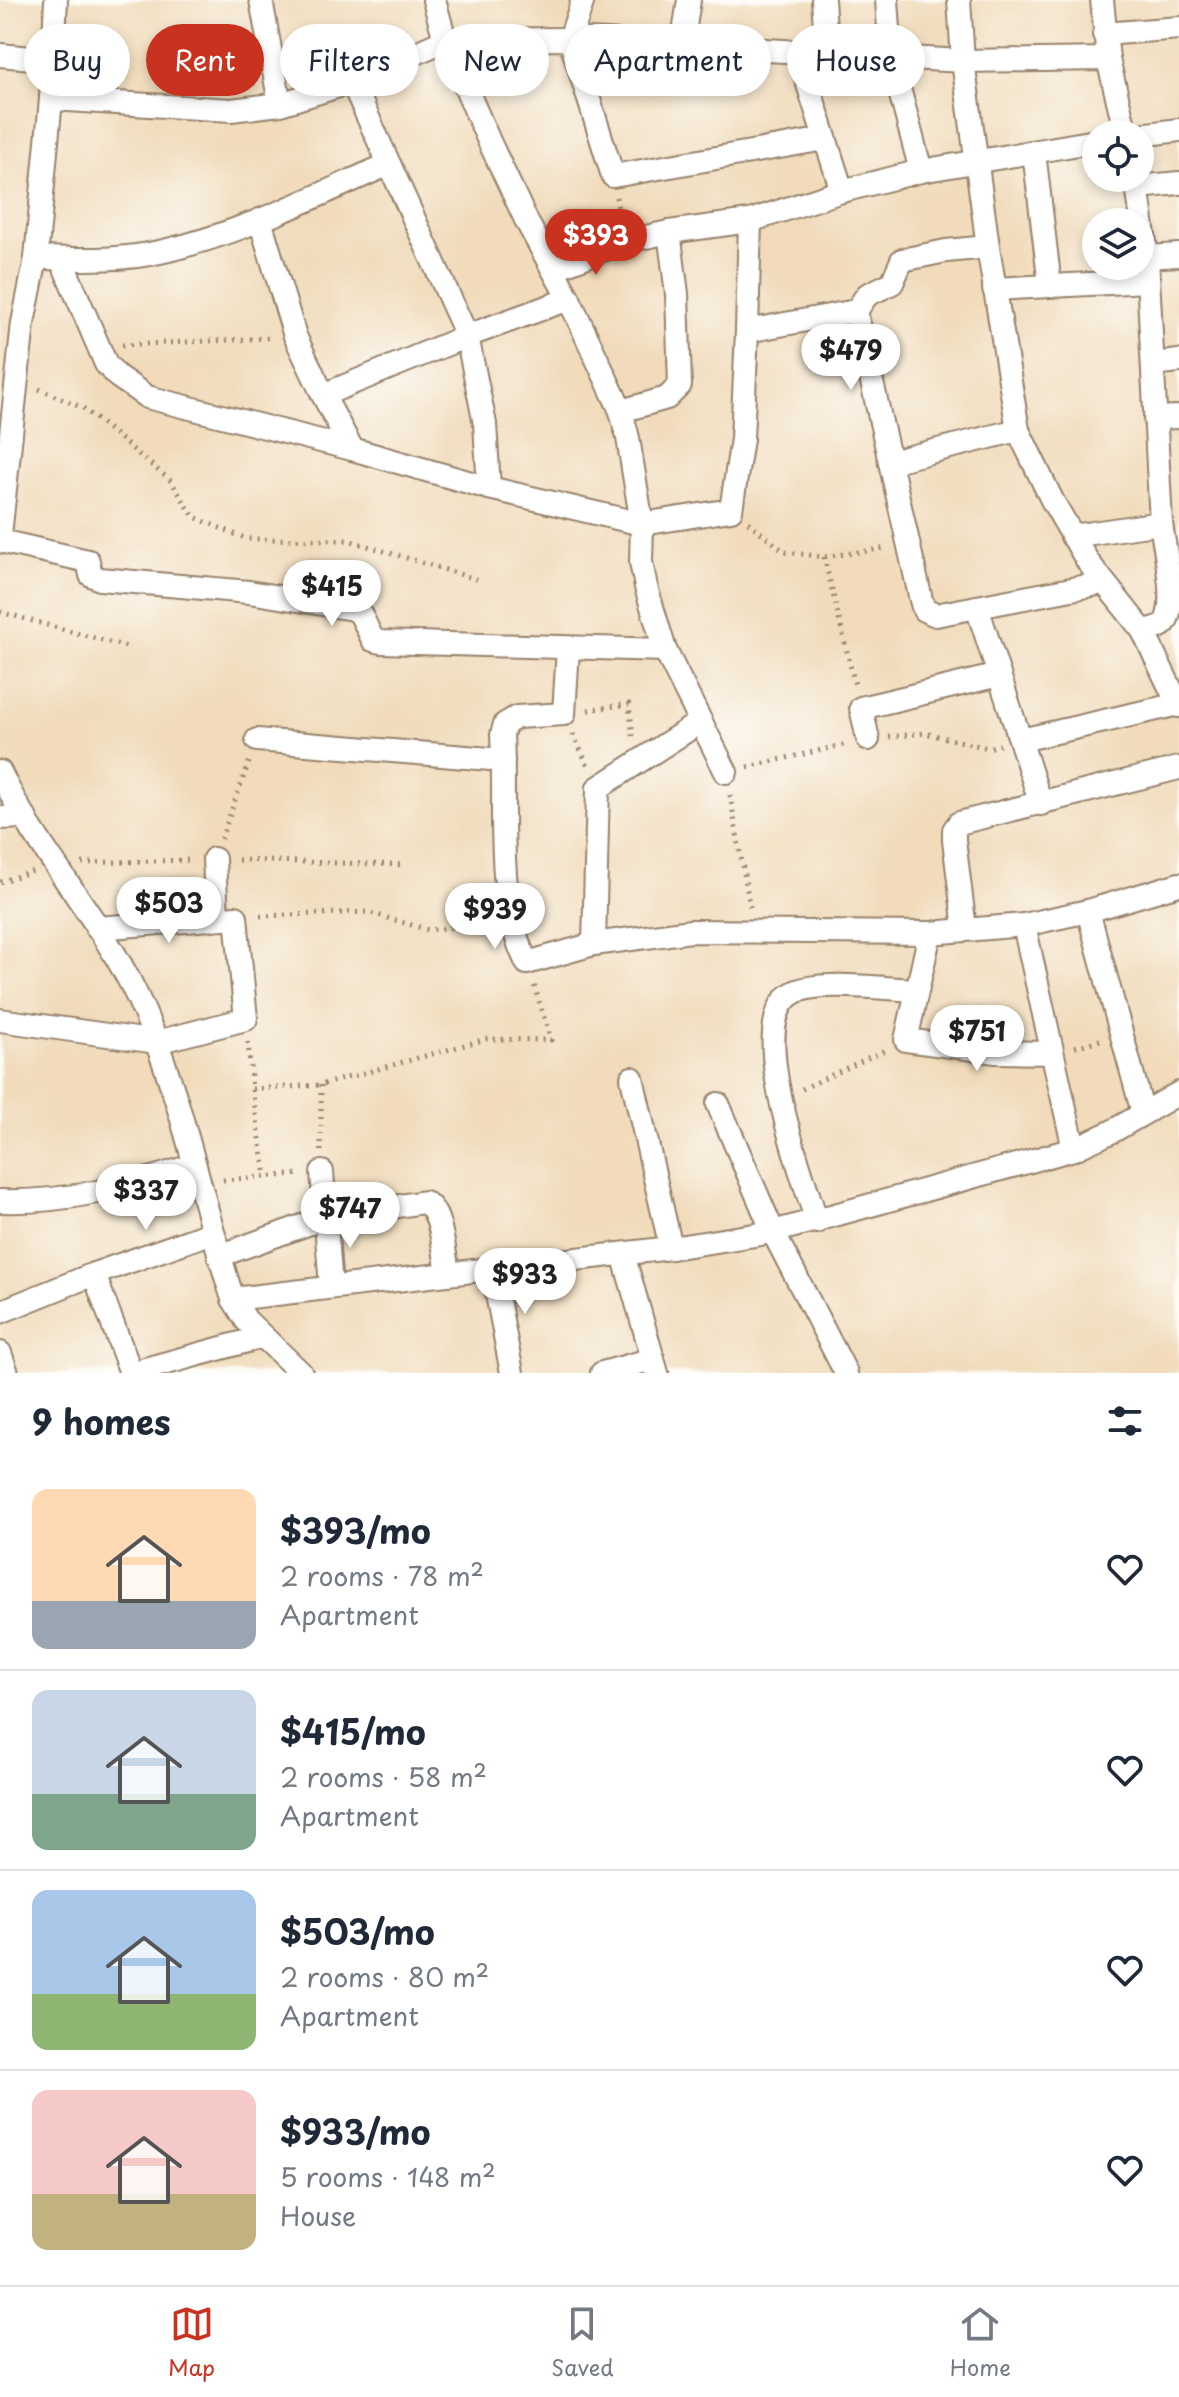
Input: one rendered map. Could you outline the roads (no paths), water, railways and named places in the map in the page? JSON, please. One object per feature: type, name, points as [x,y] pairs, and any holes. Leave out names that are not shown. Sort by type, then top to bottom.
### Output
[{"type":"street","points":[[55,24],[56,0]]},
{"type":"street","points":[[261,0],[280,104]]},
{"type":"street","points":[[434,0],[441,24]]},
{"type":"street","points":[[575,24],[583,0]]},
{"type":"street","points":[[685,24],[689,0]]},
{"type":"street","points":[[823,0],[825,24]]},
{"type":"street","points":[[887,0],[889,24]]},
{"type":"street","points":[[959,0],[963,61],[988,247],[1018,430],[1072,536],[1103,583],[1143,631],[1179,705],[1021,740]]},
{"type":"street","points":[[1102,0],[1108,59],[1123,120]]},
{"type":"street","points":[[1104,34],[1179,28]]},
{"type":"street","points":[[0,55],[24,57]]},
{"type":"street","points":[[0,71],[24,58]]},
{"type":"street","points":[[925,59],[1108,59]]},
{"type":"street","points":[[51,96],[36,258],[23,323],[0,538],[88,561],[91,575],[100,579],[249,592],[353,609],[360,613],[373,640],[381,642],[665,650]]},
{"type":"street","points":[[51,99],[231,110],[280,104],[306,96]]},
{"type":"street","points":[[358,96],[467,336],[485,424],[489,488]]},
{"type":"street","points":[[470,96],[514,194],[569,299],[621,411],[642,524],[641,562],[646,587],[665,650],[726,772]]},
{"type":"street","points":[[588,96],[613,176],[825,139]]},
{"type":"street","points":[[812,96],[842,191]]},
{"type":"street","points":[[901,96],[921,171]]},
{"type":"street","points":[[1154,133],[1179,130]]},
{"type":"street","points":[[553,269],[623,242],[750,221],[842,191],[921,171],[1082,143]]},
{"type":"street","points":[[1034,152],[1050,286]]},
{"type":"street","points":[[36,258],[89,261],[164,251],[260,220],[389,164]]},
{"type":"street","points":[[1154,182],[1179,183]]},
{"type":"street","points":[[260,220],[295,336],[352,449]]},
{"type":"street","points":[[61,259],[106,364],[117,376],[147,397],[352,449],[489,488],[642,524],[731,510],[742,439],[750,221]]},
{"type":"street","points":[[621,411],[667,398],[680,385],[677,294],[669,232]]},
{"type":"street","points":[[747,331],[856,311],[867,295],[892,283],[902,260],[988,247]]},
{"type":"street","points":[[1154,257],[1179,255]]},
{"type":"street","points":[[994,289],[1148,281],[1155,418],[1170,473],[1161,523],[1169,608],[1161,627],[1143,631]]},
{"type":"street","points":[[323,395],[467,336],[569,299]]},
{"type":"street","points":[[856,311],[924,610],[936,615],[1103,583]]},
{"type":"street","points":[[1153,364],[1179,361]]},
{"type":"street","points":[[1155,418],[1179,417]]},
{"type":"street","points":[[890,462],[1018,430]]},
{"type":"street","points":[[1072,536],[1161,523]]},
{"type":"street","points":[[977,607],[1041,804]]},
{"type":"street","points":[[568,648],[564,714],[517,717],[505,724],[502,735],[506,867],[517,944],[527,963],[594,944],[691,931],[930,933],[1024,925],[1088,911],[1179,884]]},
{"type":"street","points":[[868,739],[861,708],[999,675]]},
{"type":"street","points":[[594,944],[598,788],[700,722]]},
{"type":"street","points":[[257,740],[503,760]]},
{"type":"street","points":[[965,929],[954,830],[959,823],[1179,768]]},
{"type":"street","points":[[0,772],[136,993],[157,1042],[233,1299],[246,1320],[301,1373]]},
{"type":"street","points":[[0,818],[25,817]]},
{"type":"street","points":[[0,1020],[157,1042],[246,1019],[214,859]]},
{"type":"street","points":[[1088,911],[1143,1113]]},
{"type":"street","points":[[97,928],[227,918]]},
{"type":"street","points":[[1024,925],[1074,1149]]},
{"type":"street","points":[[930,933],[906,1040],[996,1052],[1051,1053]]},
{"type":"street","points":[[817,1222],[780,1100],[773,1037],[774,1016],[782,1002],[794,993],[822,987],[917,990]]},
{"type":"street","points":[[632,1078],[671,1248]]},
{"type":"street","points":[[233,1299],[623,1254],[773,1232],[1074,1149],[1179,1093]]},
{"type":"street","points":[[718,1104],[773,1232],[839,1371]]},
{"type":"street","points":[[322,1172],[331,1287]]},
{"type":"street","points":[[0,1201],[78,1197],[196,1174]]},
{"type":"street","points":[[219,1256],[324,1218],[416,1203],[430,1205],[436,1215],[448,1273]]},
{"type":"street","points":[[0,1312],[94,1274],[213,1232]]},
{"type":"street","points":[[602,1373],[655,1366],[623,1254]]},
{"type":"street","points":[[492,1268],[512,1373]]},
{"type":"street","points":[[94,1274],[131,1373],[262,1337]]},
{"type":"street","points":[[0,1353],[7,1373]]}]
